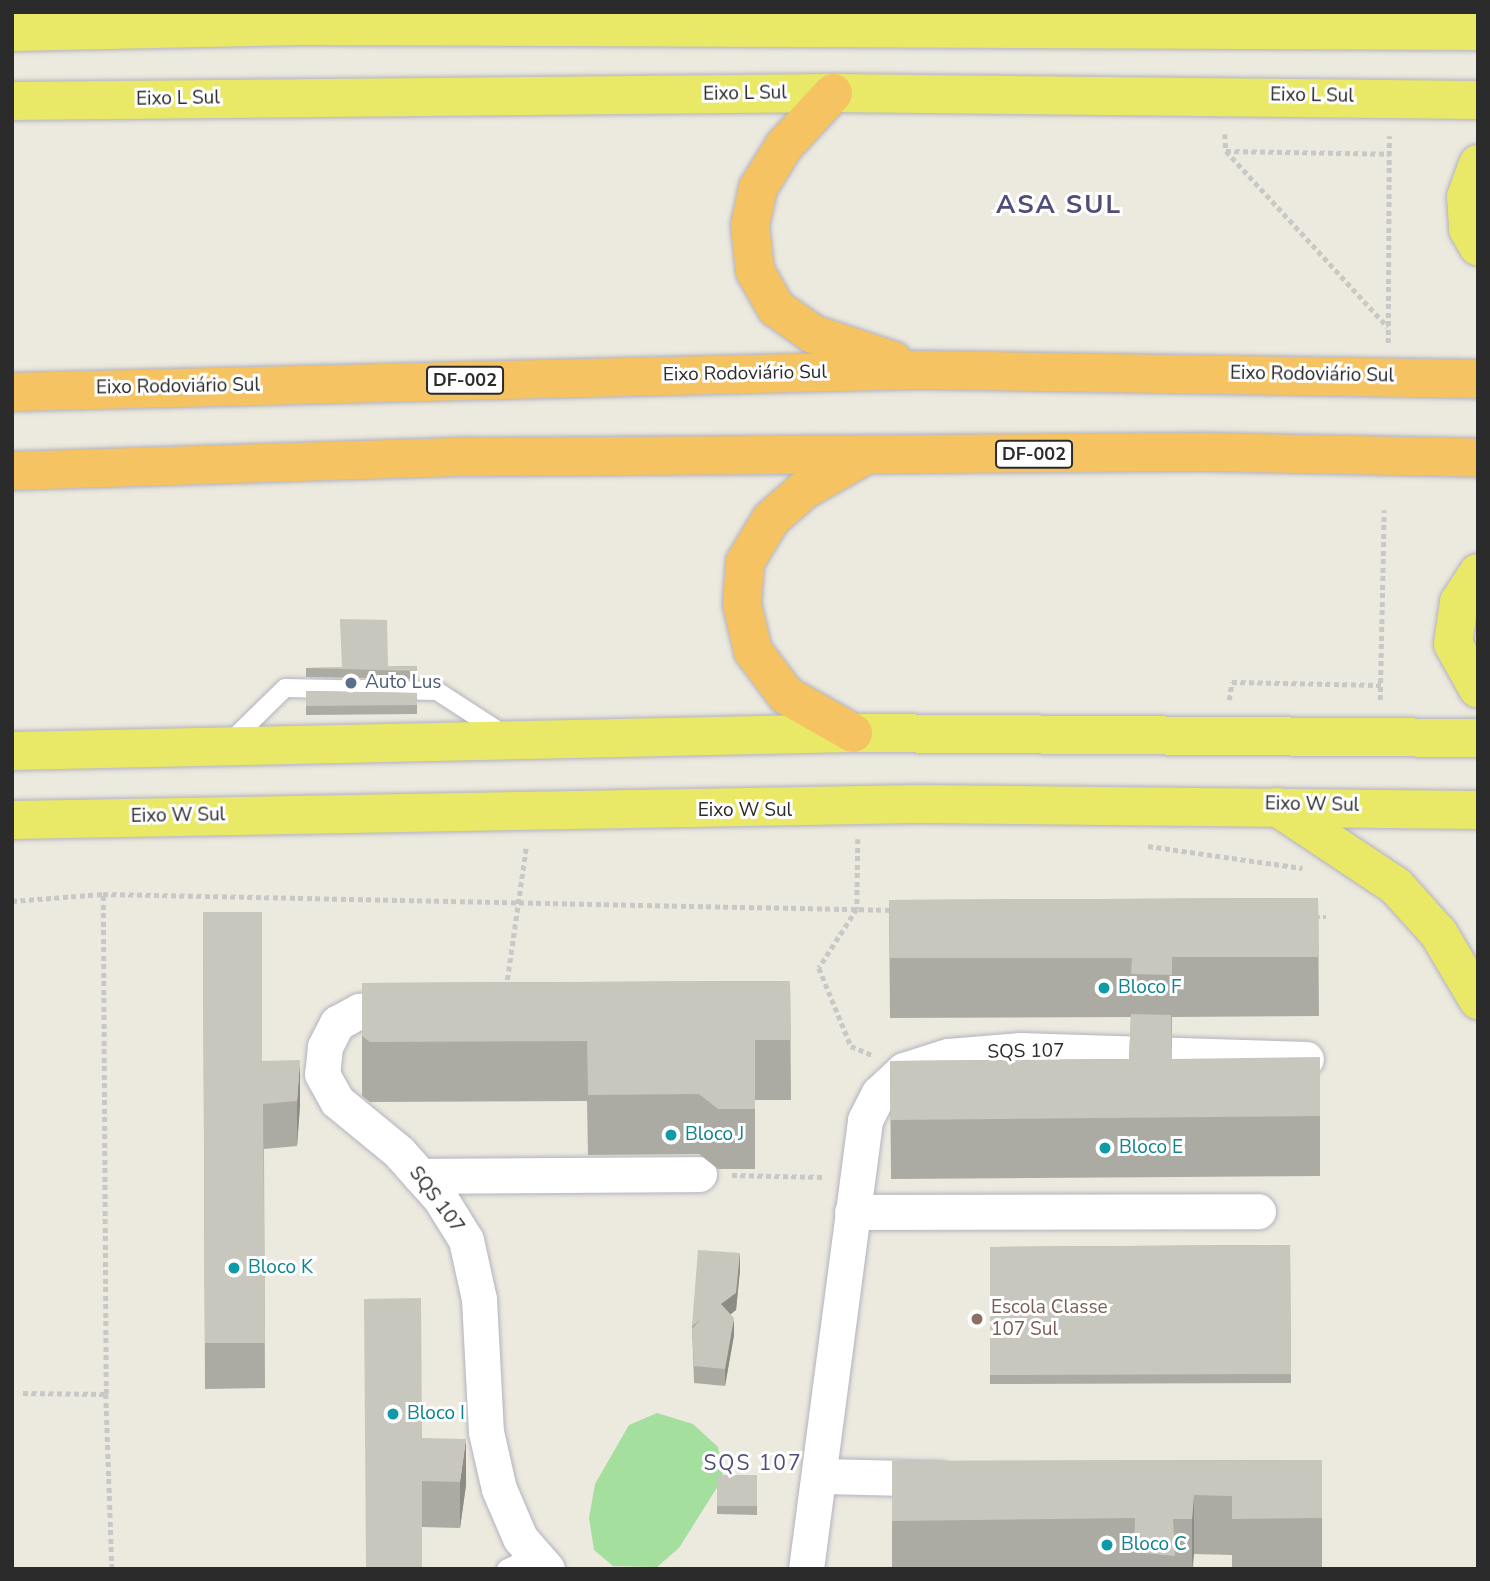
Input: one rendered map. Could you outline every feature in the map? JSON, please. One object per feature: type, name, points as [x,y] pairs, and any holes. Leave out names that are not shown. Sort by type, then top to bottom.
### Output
[{"type":"highway","points":[[833,93],[784,146],[758,188],[750,225],[755,271],[776,308],[813,334],[919,370]]},
{"type":"highway","name":"Eixo Rodoviário Sul","points":[[12,392],[919,370],[1478,379]]},
{"type":"highway","points":[[853,733],[786,695],[753,651],[742,604],[745,562],[771,519],[804,490],[865,455]]},
{"type":"highway","name":"DF-002","points":[[12,471],[469,457],[865,455],[1478,458]]},
{"type":"main road","points":[[12,32],[301,26],[1317,22],[1478,31]]},
{"type":"main road","name":"Eixo L Sul","points":[[12,100],[833,93],[1225,94],[1478,100]]},
{"type":"main road","points":[[1478,164],[1466,197],[1468,229],[1478,246]]},
{"type":"main road","points":[[1478,573],[1459,602],[1453,644],[1478,689]]},
{"type":"main road","points":[[12,751],[853,733],[1478,738]]},
{"type":"main road","points":[[1272,804],[1396,886],[1439,934],[1478,1000]]},
{"type":"main road","name":"Eixo W Sul","points":[[12,820],[1272,804],[1478,810]]},
{"type":"street","name":"SQS 107","points":[[439,1006],[359,1011],[337,1023],[325,1047],[322,1074],[337,1101],[420,1176],[466,1240],[479,1299],[486,1432],[499,1489],[530,1564]]},
{"type":"street","name":"SQS 107","points":[[807,1569],[865,1120],[879,1093],[904,1070],[948,1056],[1021,1049],[1306,1059]]},
{"type":"street","points":[[420,1176],[699,1174]]},
{"type":"street","points":[[855,1195],[1258,1211]]},
{"type":"street","points":[[820,1476],[970,1479]]},
{"type":"lane","points":[[225,747],[285,688],[437,691],[510,739]]},
{"type":"path","points":[[1225,94],[1226,151],[1388,327]]},
{"type":"path","points":[[1388,347],[1389,136]]},
{"type":"path","points":[[1226,151],[1390,154]]},
{"type":"path","points":[[1380,700],[1384,510]]},
{"type":"path","points":[[1218,735],[1232,682],[1381,685]]},
{"type":"path","points":[[858,810],[857,909],[819,968],[851,1046],[904,1070]]},
{"type":"path","points":[[505,992],[520,903],[529,812]]},
{"type":"path","points":[[1264,867],[1313,869]]},
{"type":"path","points":[[12,901],[103,894],[899,910]]},
{"type":"path","points":[[103,894],[106,1394],[112,1569]]},
{"type":"path","points":[[1298,916],[1326,917]]},
{"type":"path","points":[[699,1174],[855,1195]]},
{"type":"path","points":[[23,1393],[106,1394]]},
{"type":"green space","points":[[657,1413],[693,1424],[718,1447],[723,1478],[679,1548],[657,1567],[613,1566],[594,1550],[589,1518],[595,1484],[629,1425]]},
{"type":"building","points":[[340,619],[387,620],[388,667],[417,666],[417,671],[306,668],[342,667]]},
{"type":"building","points":[[306,691],[417,693],[417,705],[306,706]]},
{"type":"building","points":[[1318,898],[1319,957],[1172,957],[1172,975],[1131,974],[1132,958],[890,958],[889,900]]},
{"type":"building","name":"Bloco K","points":[[203,912],[262,912],[262,1061],[300,1060],[297,1101],[263,1104],[265,1343],[205,1343]]},
{"type":"building","points":[[790,981],[791,1040],[755,1040],[755,1109],[718,1109],[699,1094],[588,1095],[587,1041],[370,1042],[362,1036],[362,983]]},
{"type":"building","points":[[1131,1014],[1171,1015],[1172,1059],[1320,1057],[1320,1116],[891,1120],[890,1061],[1129,1059]]},
{"type":"building","points":[[1290,1245],[1291,1374],[990,1375],[990,1247]]},
{"type":"building","points":[[698,1250],[740,1253],[736,1293],[721,1304],[734,1318],[725,1369],[694,1366],[692,1329],[701,1319],[692,1326]]},
{"type":"building","name":"Bloco I","points":[[421,1298],[422,1438],[466,1439],[460,1482],[422,1481],[422,1569],[366,1569],[364,1299]]},
{"type":"building","points":[[1322,1460],[1322,1518],[1232,1519],[1232,1496],[1194,1495],[1192,1519],[1173,1519],[1175,1556],[1134,1552],[1135,1518],[892,1521],[892,1461]]},
{"type":"building","points":[[717,1475],[757,1475],[757,1506],[717,1506]]},
{"type":"place","name":"Auto Lus","points":[[351,683]]},
{"type":"place","name":"Bloco F","points":[[1104,988]]},
{"type":"place","name":"Bloco J","points":[[671,1135]]},
{"type":"place","name":"Bloco E","points":[[1105,1148]]},
{"type":"place","name":"Bloco K","points":[[234,1268]]},
{"type":"place","name":"Escola Classe 107 Sul","points":[[977,1319]]},
{"type":"place","name":"Bloco I","points":[[393,1414]]},
{"type":"place","name":"Bloco C","points":[[1107,1545]]},
{"type":"district","name":"ASA SUL","points":[[1059,205]]},
{"type":"district","name":"SQS 107","points":[[753,1463]]}]
